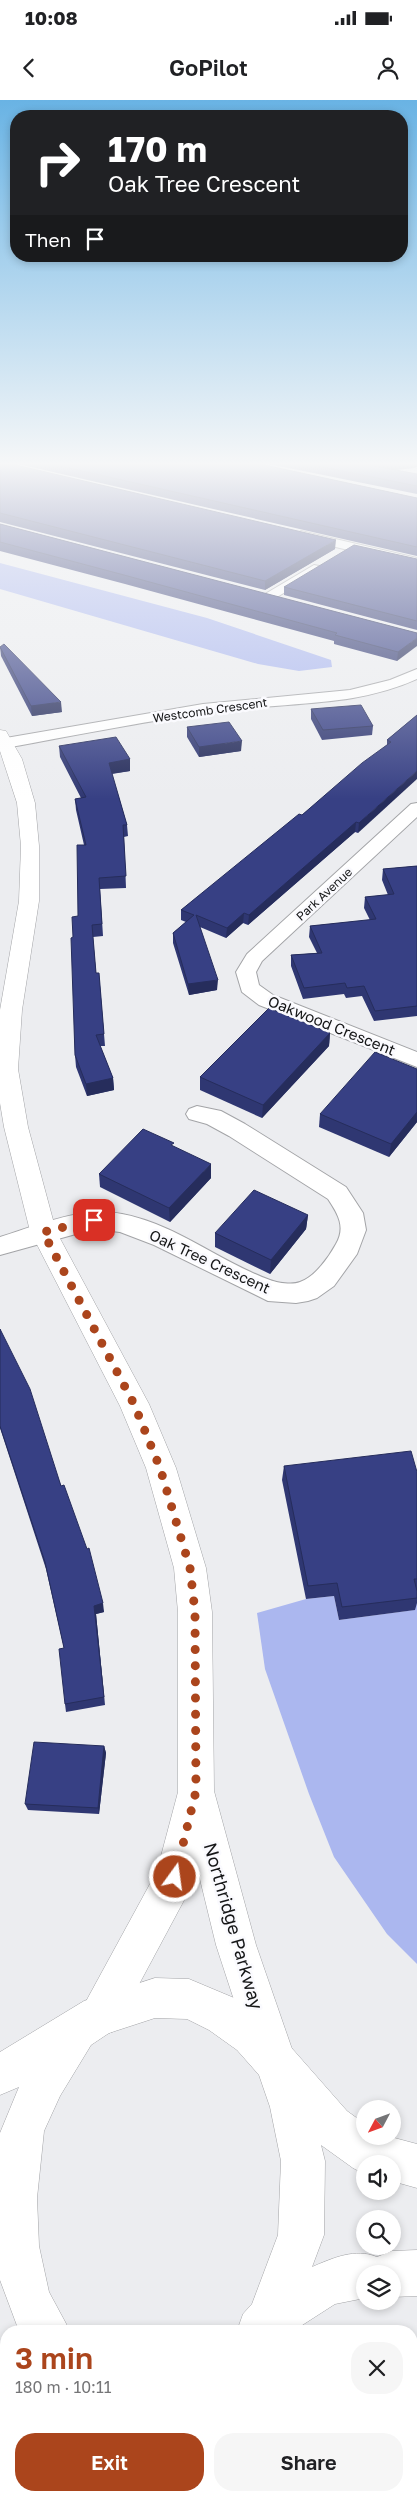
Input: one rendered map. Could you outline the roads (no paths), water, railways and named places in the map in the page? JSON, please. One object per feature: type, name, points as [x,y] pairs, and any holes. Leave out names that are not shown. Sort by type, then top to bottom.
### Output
[{"type":"street","points":[[286,602],[263,596],[301,575]]},
{"type":"street","name":"Westcomb Crescent","points":[[2,741],[232,705],[319,699],[369,691],[417,673]]},
{"type":"street","name":"Northridge Parkway","points":[[2,741],[13,759],[26,803],[30,846],[29,901],[11,1010],[6,1069],[16,1127],[43,1232],[134,1404],[160,1468],[190,1568],[196,1620],[196,1791],[175,1877],[99,2016]]},
{"type":"street","name":"Park Avenue","points":[[249,988],[246,972],[254,958],[417,808]]},
{"type":"street","name":"Oakwood Crescent","points":[[249,988],[266,1000],[416,1058]]},
{"type":"street","name":"Oak Tree Crescent","points":[[0,1246],[43,1232],[94,1220],[122,1223],[163,1238],[268,1291],[296,1293],[308,1291],[325,1279],[348,1247],[354,1230],[351,1213],[337,1193],[237,1130],[212,1117],[197,1114]]},
{"type":"street","name":"Northridge Parkway","points":[[196,1791],[236,1945],[291,2107],[303,2161],[301,2235],[265,2325]]},
{"type":"street","points":[[0,2074],[34,2057],[99,2016],[155,1998],[189,1999],[224,2015],[252,2035],[332,2126],[368,2153],[417,2166]]},
{"type":"street","points":[[29,2309],[16,2250],[14,2208],[22,2128],[55,2064],[73,2037],[99,2016]]},
{"type":"street","points":[[401,2274],[417,2273]]},
{"type":"street","points":[[267,2325],[298,2298],[331,2281],[356,2276]]}]
